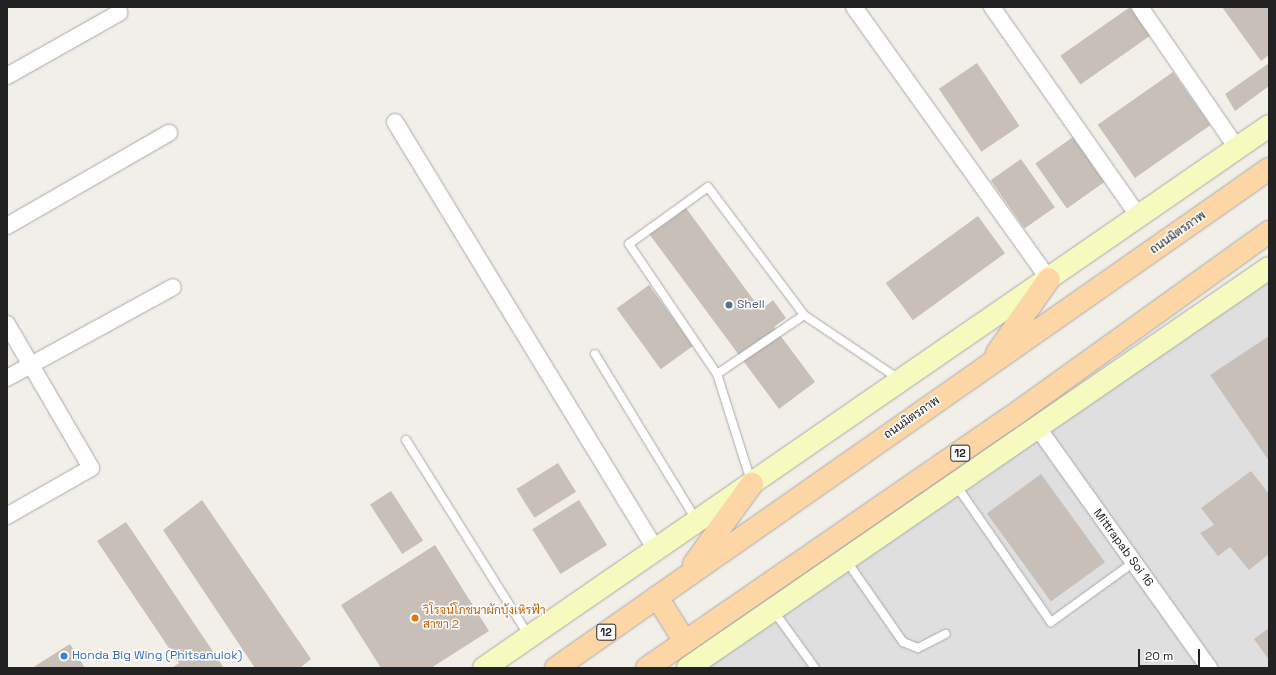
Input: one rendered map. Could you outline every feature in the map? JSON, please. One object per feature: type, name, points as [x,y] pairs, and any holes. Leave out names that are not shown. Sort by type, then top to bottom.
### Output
[{"type":"main road","points":[[484,668],[902,381],[1269,126]]},
{"type":"main road","name":"ถนนมิตรภาพ","points":[[556,668],[1269,169]]},
{"type":"main road","name":"12","points":[[647,668],[1043,394],[1269,232]]},
{"type":"main road","points":[[689,668],[1269,268]]},
{"type":"main road","points":[[988,365],[1049,279]]},
{"type":"main road","points":[[1043,394],[1116,374]]},
{"type":"main road","points":[[684,578],[752,484]]},
{"type":"main road","points":[[657,597],[685,642]]},
{"type":"street","points":[[854,7],[1049,279]]},
{"type":"street","points":[[992,7],[1139,216]]},
{"type":"street","points":[[1140,7],[1237,148]]},
{"type":"street","points":[[7,76],[119,13]]},
{"type":"street","points":[[395,122],[656,550]]},
{"type":"street","points":[[7,226],[169,133]]},
{"type":"street","points":[[7,378],[173,286]]},
{"type":"street","points":[[7,324],[91,468],[7,516]]},
{"type":"street","name":"Mittrapab Soi 16","points":[[1038,428],[1209,668]]},
{"type":"lane","points":[[752,484],[717,374],[629,244],[708,187],[804,315],[902,381]]},
{"type":"lane","points":[[717,374],[804,315]]},
{"type":"lane","points":[[595,354],[698,521]]},
{"type":"lane","points":[[406,440],[530,637]]},
{"type":"lane","points":[[955,484],[1051,622],[1134,562]]},
{"type":"lane","points":[[846,559],[903,642],[918,648],[926,646],[946,634]]},
{"type":"lane","points":[[773,609],[815,668]]},
{"type":"shaded area","points":[[1269,272],[1269,668],[700,668]]},
{"type":"building","points":[[1130,7],[1150,36],[1080,84],[1060,56]]},
{"type":"building","points":[[1222,7],[1269,7],[1269,55],[1261,61]]},
{"type":"building","points":[[977,63],[1019,126],[981,152],[939,89]]},
{"type":"building","points":[[1269,63],[1269,86],[1235,111],[1225,94]]},
{"type":"building","points":[[1173,72],[1210,125],[1135,178],[1098,125]]},
{"type":"building","points":[[1073,137],[1105,182],[1067,208],[1035,163]]},
{"type":"building","points":[[1021,159],[1055,207],[1025,229],[991,180]]},
{"type":"building","name":"Shell","points":[[683,204],[761,310],[773,300],[786,318],[774,327],[815,382],[779,409],[647,231]]},
{"type":"building","points":[[978,216],[1005,253],[913,320],[886,283]]},
{"type":"building","points":[[649,285],[693,346],[661,369],[617,309]]},
{"type":"building","points":[[1269,336],[1269,461],[1210,375]]},
{"type":"building","points":[[558,463],[576,492],[534,518],[516,489]]},
{"type":"building","points":[[1251,471],[1269,494],[1269,554],[1249,570],[1230,547],[1218,556],[1200,533],[1214,525],[1201,508]]},
{"type":"building","points":[[1041,474],[1105,562],[1051,602],[987,513]]},
{"type":"building","points":[[391,491],[423,540],[402,554],[370,505]]},
{"type":"building","points":[[202,500],[311,659],[300,668],[255,668],[163,530]]},
{"type":"building","points":[[579,500],[607,545],[560,574],[532,529]]},
{"type":"building","points":[[126,522],[224,668],[172,668],[179,663],[97,541]]},
{"type":"building","name":"วิโรจน์โภชนาผักบุ้งเหิรฟ้า สาขา 2","points":[[435,545],[489,631],[431,668],[381,668],[341,605]]},
{"type":"building","points":[[1269,628],[1269,660],[1254,639]]},
{"type":"building","name":"Honda Big Wing (Phitsanulok)","points":[[70,644],[85,668],[32,668]]},
{"type":"place","name":"Shell","points":[[729,305]]},
{"type":"place","name":"วิโรจน์โภชนาผักบุ้งเหิรฟ้า สาขา 2","points":[[415,618]]},
{"type":"place","name":"Honda Big Wing (Phitsanulok)","points":[[64,656]]}]
